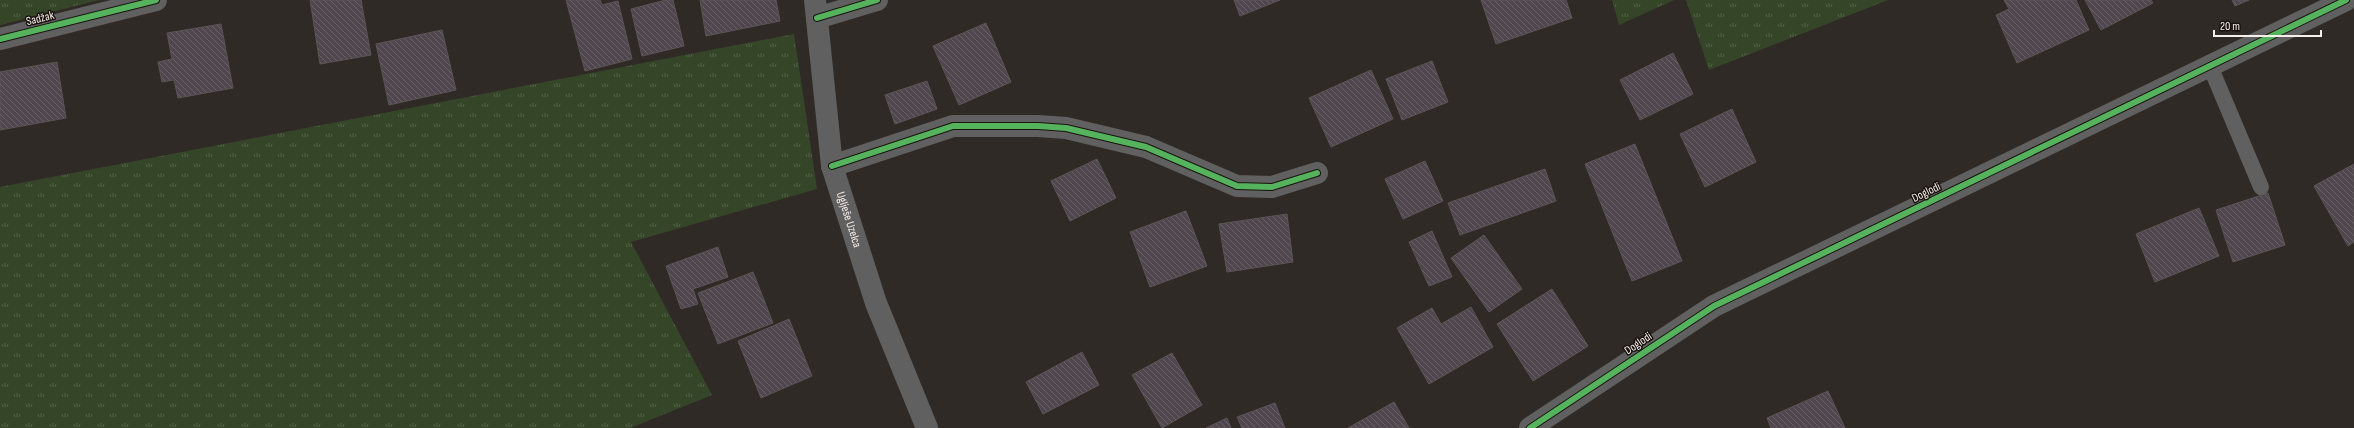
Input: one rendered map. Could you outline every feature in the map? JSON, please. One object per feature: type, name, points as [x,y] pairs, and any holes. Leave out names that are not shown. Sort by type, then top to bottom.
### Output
[{"type":"street","name":"Sadžak","points":[[0,39],[156,0]]},
{"type":"street","points":[[816,9],[877,0]]},
{"type":"street","name":"Doglodi","points":[[1530,428],[1714,306],[2346,0]]},
{"type":"street","name":"Uglješe Uzelca","points":[[816,9],[832,166],[876,303],[927,428]]},
{"type":"street","points":[[832,166],[953,126],[1038,126],[1066,128],[1146,147],[1238,186],[1272,187],[1317,173]]},
{"type":"lane","points":[[2210,66],[2261,187]]},
{"type":"green space","points":[[0,0],[99,0],[0,25]]},
{"type":"green space","points":[[1612,0],[1674,0],[1619,25]]},
{"type":"green space","points":[[1686,0],[1888,0],[1709,70]]},
{"type":"green space","points":[[794,34],[817,189],[631,242],[712,395],[630,428],[0,428],[0,187]]},
{"type":"building","points":[[310,0],[361,0],[371,55],[320,64]]},
{"type":"building","points":[[566,0],[600,0],[602,5],[618,1],[632,59],[585,71]]},
{"type":"building","points":[[666,0],[673,0],[684,46],[642,56],[631,9]]},
{"type":"building","points":[[700,0],[776,0],[780,21],[706,36]]},
{"type":"building","points":[[1234,0],[1280,0],[1240,16]]},
{"type":"building","points":[[1481,0],[1566,0],[1572,18],[1496,44]]},
{"type":"building","points":[[2004,0],[2076,0],[2089,30],[2017,63],[1996,15],[2009,9]]},
{"type":"building","points":[[2085,0],[2151,0],[2153,3],[2101,30]]},
{"type":"building","points":[[2232,0],[2249,0],[2235,6]]},
{"type":"building","points":[[986,23],[1011,82],[959,105],[933,46]]},
{"type":"building","points":[[221,24],[233,88],[178,98],[174,80],[162,82],[158,62],[172,59],[167,33]]},
{"type":"building","points":[[442,30],[456,90],[389,105],[376,44]]},
{"type":"building","points":[[1673,53],[1693,94],[1640,120],[1620,80]]},
{"type":"building","points":[[1432,61],[1448,102],[1402,120],[1386,79]]},
{"type":"building","points":[[57,62],[66,118],[0,130],[0,72]]},
{"type":"building","points":[[1371,70],[1393,119],[1331,147],[1309,98]]},
{"type":"building","points":[[927,81],[937,109],[895,124],[885,95]]},
{"type":"building","points":[[1732,109],[1756,162],[1705,187],[1680,134]]},
{"type":"building","points":[[1635,144],[1682,261],[1632,281],[1585,164]]},
{"type":"building","points":[[1097,159],[1116,198],[1070,221],[1051,181]]},
{"type":"building","points":[[1425,161],[1443,201],[1403,219],[1385,179]]},
{"type":"building","points":[[2354,164],[2354,242],[2348,246],[2314,186]]},
{"type":"building","points":[[1545,169],[1556,201],[1460,235],[1448,203]]},
{"type":"building","points":[[2268,193],[2285,245],[2233,262],[2216,210]]},
{"type":"building","points":[[2199,208],[2219,256],[2155,282],[2136,234]]},
{"type":"building","points":[[1186,211],[1207,266],[1150,287],[1130,232]]},
{"type":"building","points":[[1287,214],[1293,262],[1227,272],[1219,224]]},
{"type":"building","points":[[1432,231],[1452,277],[1429,286],[1409,242]]},
{"type":"building","points":[[1484,235],[1522,289],[1489,312],[1451,258]]},
{"type":"building","points":[[718,247],[728,277],[693,289],[698,304],[681,309],[666,266]]},
{"type":"building","points":[[753,272],[773,323],[718,344],[698,293]]},
{"type":"building","points":[[1552,289],[1588,346],[1533,381],[1497,324]]},
{"type":"building","points":[[1471,307],[1493,347],[1429,384],[1397,328],[1432,308],[1441,324]]},
{"type":"building","points":[[789,319],[812,376],[761,398],[738,341]]},
{"type":"building","points":[[1082,352],[1099,385],[1043,414],[1026,382]]},
{"type":"building","points":[[1172,353],[1202,405],[1162,428],[1132,375]]},
{"type":"building","points":[[1828,391],[1845,428],[1771,428],[1767,418]]},
{"type":"building","points":[[1394,402],[1409,428],[1348,428]]},
{"type":"building","points":[[1275,403],[1285,428],[1242,428],[1237,417]]},
{"type":"building","points":[[1227,418],[1231,428],[1206,428]]},
{"type":"cycle path","points":[[0,39],[156,0]]},
{"type":"cycle path","points":[[817,18],[877,0]]},
{"type":"cycle path","points":[[1530,428],[1714,306],[2346,0]]},
{"type":"cycle path","points":[[832,166],[953,126],[1038,126],[1066,128],[1146,147],[1237,186],[1272,187],[1317,173]]}]
